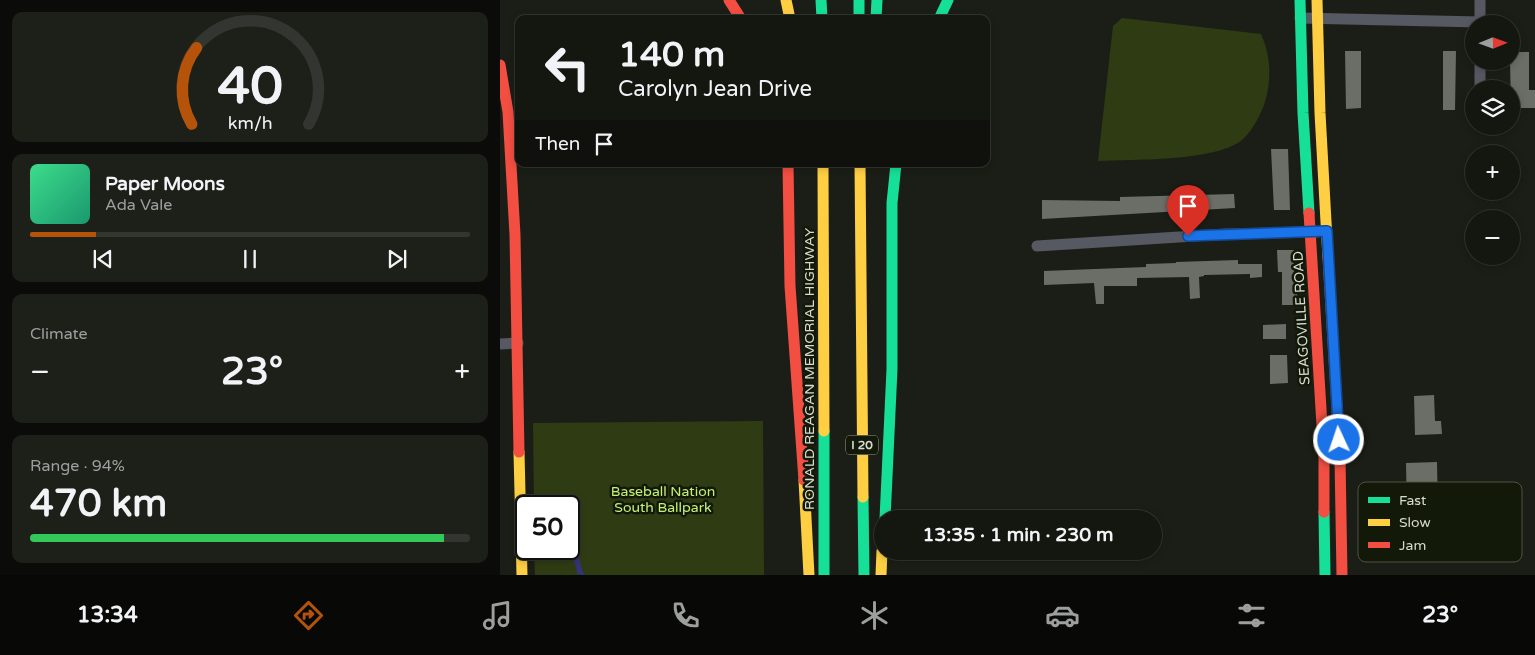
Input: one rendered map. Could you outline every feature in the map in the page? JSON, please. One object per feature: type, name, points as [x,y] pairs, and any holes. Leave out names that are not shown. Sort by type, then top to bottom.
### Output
[{"type":"main road","points":[[729,0],[738,15]]},
{"type":"main road","points":[[786,0],[789,15]]},
{"type":"main road","points":[[822,0],[822,15]]},
{"type":"main road","points":[[858,0],[859,15]]},
{"type":"main road","points":[[876,15],[877,0]]},
{"type":"main road","points":[[941,15],[948,0]]},
{"type":"main road","name":"SEAGOVILLE ROAD","points":[[1300,0],[1303,114],[1324,458],[1325,575]]},
{"type":"main road","points":[[1318,0],[1320,113],[1340,458],[1342,575]]},
{"type":"main road","points":[[500,65],[515,235],[522,575]]},
{"type":"main road","points":[[788,167],[789,273],[796,397],[807,518],[809,575]]},
{"type":"main road","points":[[812,167],[824,415]]},
{"type":"main road","name":"RONALD REAGAN MEMORIAL HIGHWAY","points":[[823,167],[824,575]]},
{"type":"main road","name":"I 20","points":[[860,167],[864,575]]},
{"type":"main road","points":[[861,316],[867,167]]},
{"type":"main road","points":[[884,510],[892,369],[892,212],[896,167]]},
{"type":"main road","points":[[1324,458],[1340,458]]},
{"type":"main road","points":[[881,575],[882,560]]},
{"type":"street","points":[[1480,0],[1480,15]]},
{"type":"street","points":[[1300,18],[1465,23]]},
{"type":"street","points":[[1037,246],[1226,234],[1327,231]]},
{"type":"street","points":[[500,344],[518,343]]},
{"type":"green space","points":[[1122,18],[1261,34],[1267,51],[1269,69],[1267,96],[1260,114],[1244,138],[1232,146],[1196,155],[1175,158],[1098,161],[1113,26]]},
{"type":"green space","name":"Baseball Nation South Ballpark","points":[[763,421],[764,575],[535,575],[534,560],[580,560],[580,495],[534,495],[533,423]]},
{"type":"shaded area","points":[[573,560],[580,560],[585,575],[577,574]]},
{"type":"building","points":[[1345,51],[1361,51],[1361,108],[1346,109]]},
{"type":"building","points":[[1443,51],[1456,51],[1455,110],[1443,110]]},
{"type":"building","points":[[1520,52],[1529,52],[1529,90],[1535,90],[1535,108],[1520,108],[1520,80],[1510,80],[1510,70],[1520,70]]},
{"type":"building","points":[[1271,149],[1288,149],[1290,210],[1274,210]]},
{"type":"building","points":[[1234,194],[1235,208],[1042,219],[1042,200],[1120,201],[1120,197]]},
{"type":"building","points":[[1277,250],[1294,250],[1294,294],[1297,294],[1298,305],[1282,305],[1282,272],[1278,272]]},
{"type":"building","points":[[1238,260],[1238,264],[1262,264],[1262,277],[1250,278],[1250,274],[1204,275],[1199,277],[1200,298],[1190,299],[1189,277],[1137,278],[1137,286],[1104,286],[1104,304],[1096,304],[1094,283],[1044,285],[1044,271],[1146,267],[1146,264]]},
{"type":"building","points":[[1286,324],[1286,339],[1263,339],[1263,325]]},
{"type":"building","points":[[1270,355],[1287,355],[1288,383],[1270,384]]},
{"type":"building","points":[[1434,395],[1435,421],[1441,421],[1442,434],[1415,435],[1414,396]]},
{"type":"building","points":[[1437,462],[1437,482],[1406,482],[1406,463]]},
{"type":"traffic: fast","points":[[821,0],[822,15]]},
{"type":"traffic: fast","points":[[859,0],[859,15]]},
{"type":"traffic: fast","points":[[876,15],[877,0]]},
{"type":"traffic: fast","points":[[941,15],[948,0]]},
{"type":"traffic: fast","points":[[1300,0],[1303,113],[1309,213]]},
{"type":"traffic: fast","points":[[885,510],[892,369],[892,203],[896,167]]},
{"type":"traffic: fast","points":[[824,431],[824,575]]},
{"type":"traffic: fast","points":[[863,497],[864,575]]},
{"type":"traffic: fast","points":[[1324,512],[1325,575]]},
{"type":"traffic: slow","points":[[786,0],[789,15]]},
{"type":"traffic: slow","points":[[1317,0],[1320,113],[1328,258]]},
{"type":"traffic: slow","points":[[823,167],[824,431]]},
{"type":"traffic: slow","points":[[860,167],[863,497]]},
{"type":"traffic: slow","points":[[519,452],[522,575]]},
{"type":"traffic: slow","points":[[804,480],[809,575]]},
{"type":"traffic: slow","points":[[881,575],[882,560]]},
{"type":"traffic: jam","points":[[729,0],[738,15]]},
{"type":"traffic: jam","points":[[500,65],[508,112],[515,235],[519,452]]},
{"type":"traffic: jam","points":[[788,167],[790,286],[804,480]]},
{"type":"traffic: jam","points":[[1309,213],[1324,458],[1324,512]]},
{"type":"traffic: jam","points":[[1328,258],[1340,458],[1342,575]]},
{"type":"route","points":[[1188,236],[1327,231],[1339,440]]}]
